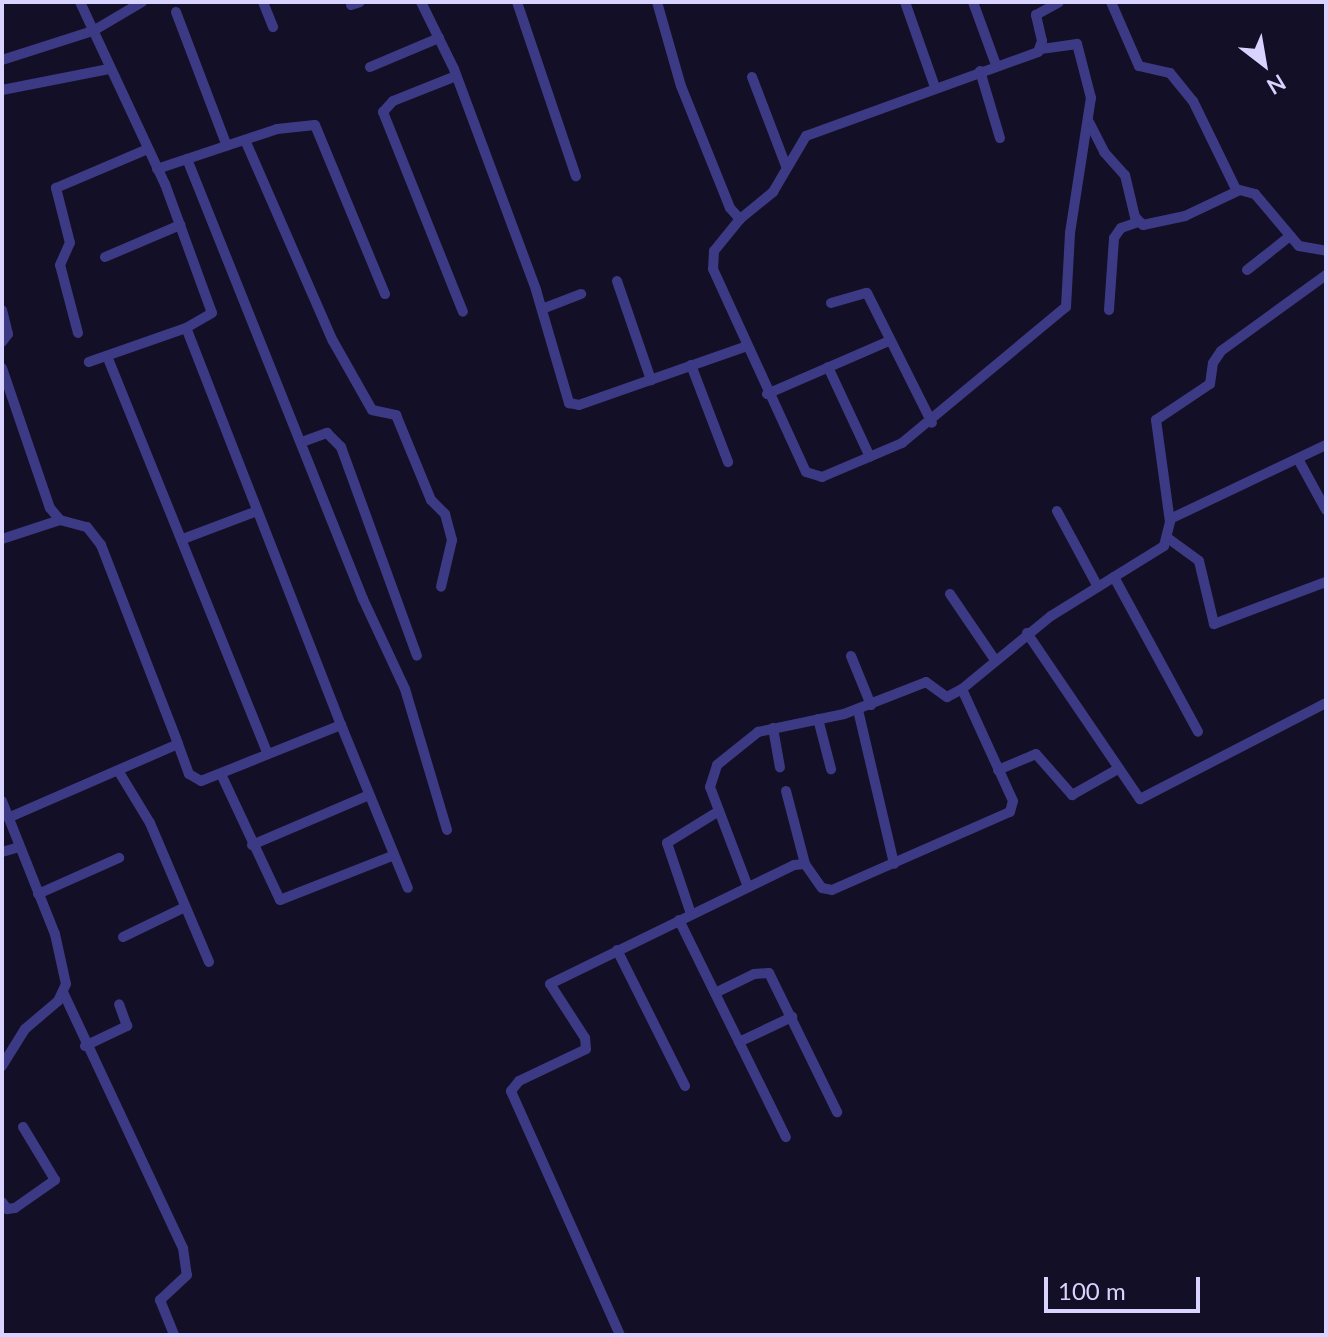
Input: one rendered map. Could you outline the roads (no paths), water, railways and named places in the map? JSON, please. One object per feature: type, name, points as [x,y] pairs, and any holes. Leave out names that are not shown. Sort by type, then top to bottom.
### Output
[{"type":"street","points":[[80,2],[157,169],[212,313],[186,328],[89,362]]},
{"type":"street","points":[[2,60],[93,31],[142,2]]},
{"type":"street","points":[[263,2],[273,27]]},
{"type":"street","points":[[421,2],[456,76],[542,309],[573,406],[745,347]]},
{"type":"street","points":[[517,2],[576,176]]},
{"type":"street","points":[[657,2],[681,86],[730,208],[740,219]]},
{"type":"street","points":[[905,2],[935,87]]},
{"type":"street","points":[[973,2],[996,65]]},
{"type":"street","points":[[1042,49],[1035,21],[1042,6],[1059,2]]},
{"type":"street","points":[[1111,2],[1139,66],[1170,73],[1193,101],[1244,192],[1299,246],[1326,251]]},
{"type":"street","points":[[176,12],[227,146]]},
{"type":"street","points":[[370,67],[439,38]]},
{"type":"street","points":[[1079,45],[1091,98],[1074,202],[1066,307],[932,423],[870,457],[822,477],[809,476],[767,394],[745,347],[712,259],[740,219],[773,192],[786,166],[812,132],[1042,49],[1079,45]]},
{"type":"street","points":[[2,90],[109,69]]},
{"type":"street","points":[[980,71],[1000,138]]},
{"type":"street","points":[[456,76],[393,101],[383,112],[463,312]]},
{"type":"street","points":[[752,77],[786,166]]},
{"type":"street","points":[[1089,122],[1104,152],[1125,175],[1138,222]]},
{"type":"street","points":[[157,169],[245,140],[308,123],[315,125],[385,294]]},
{"type":"street","points":[[245,140],[333,341],[372,410],[396,415],[431,500],[445,514],[452,540],[441,587]]},
{"type":"street","points":[[78,333],[60,265],[70,243],[56,188],[66,179],[148,149]]},
{"type":"street","points":[[187,159],[405,689],[447,830]]},
{"type":"street","points":[[1109,310],[1114,238],[1121,228],[1138,222],[1161,224],[1244,192]]},
{"type":"street","points":[[105,257],[180,225]]},
{"type":"street","points":[[1247,270],[1290,236]]},
{"type":"street","points":[[1169,539],[1170,519],[1156,420],[1210,384],[1213,363],[1221,351],[1326,275]]},
{"type":"street","points":[[617,281],[651,380]]},
{"type":"street","points":[[831,303],[867,293],[932,423]]},
{"type":"street","points":[[542,309],[581,294]]},
{"type":"street","points":[[2,310],[8,334],[2,342]]},
{"type":"street","points":[[186,328],[392,856],[408,888]]},
{"type":"street","points":[[767,394],[889,341]]},
{"type":"street","points":[[107,356],[268,754]]},
{"type":"street","points":[[691,365],[728,462]]},
{"type":"street","points":[[828,367],[870,457]]},
{"type":"street","points":[[2,368],[50,508],[60,520]]},
{"type":"street","points":[[302,442],[327,433],[341,447],[417,656]]},
{"type":"street","points":[[1170,519],[1326,445]]},
{"type":"street","points":[[1298,459],[1326,510]]},
{"type":"street","points":[[183,539],[257,511]]},
{"type":"street","points":[[1057,511],[1098,587]]},
{"type":"street","points":[[2,539],[60,520],[87,527],[101,545],[178,744],[195,780],[221,774],[341,725]]},
{"type":"street","points":[[748,887],[710,787],[712,772],[744,741],[773,728],[858,710],[926,682],[947,697],[962,689],[1027,633],[1169,539]]},
{"type":"street","points":[[1169,539],[1199,561],[1214,624],[1326,582]]},
{"type":"street","points":[[1114,577],[1198,732]]},
{"type":"street","points":[[950,594],[995,660]]},
{"type":"street","points":[[1027,633],[1136,797],[1144,797],[1326,703]]},
{"type":"street","points":[[851,656],[871,705]]},
{"type":"street","points":[[786,791],[805,864],[816,883],[832,890],[1010,812],[1013,801],[962,689]]},
{"type":"street","points":[[858,710],[894,864]]},
{"type":"street","points":[[818,719],[831,769]]},
{"type":"street","points":[[773,728],[780,767]]},
{"type":"street","points":[[8,818],[178,744]]},
{"type":"street","points":[[998,770],[1036,754],[1072,795],[1116,770]]},
{"type":"street","points":[[119,772],[150,823],[209,962]]},
{"type":"street","points":[[221,774],[280,900],[392,856]]},
{"type":"street","points":[[252,845],[369,795]]},
{"type":"street","points":[[2,801],[64,963],[63,992],[85,1046],[173,1224],[188,1271],[160,1300],[174,1335]]},
{"type":"street","points":[[691,914],[667,843],[719,811]]},
{"type":"street","points":[[2,852],[19,847]]},
{"type":"street","points":[[38,894],[119,858]]},
{"type":"street","points":[[620,1335],[511,1091],[519,1081],[586,1049],[585,1038],[550,984],[748,887],[805,864]]},
{"type":"street","points":[[123,937],[185,907]]},
{"type":"street","points":[[679,920],[786,1137]]},
{"type":"street","points":[[617,950],[685,1086]]},
{"type":"street","points":[[715,993],[754,974],[769,973],[837,1112]]},
{"type":"street","points":[[2,1066],[25,1029],[63,992]]},
{"type":"street","points":[[85,1046],[127,1026],[119,1004]]},
{"type":"street","points":[[739,1042],[792,1017]]},
{"type":"street","points":[[2,1202],[7,1209],[15,1208],[55,1180],[23,1127]]}]
